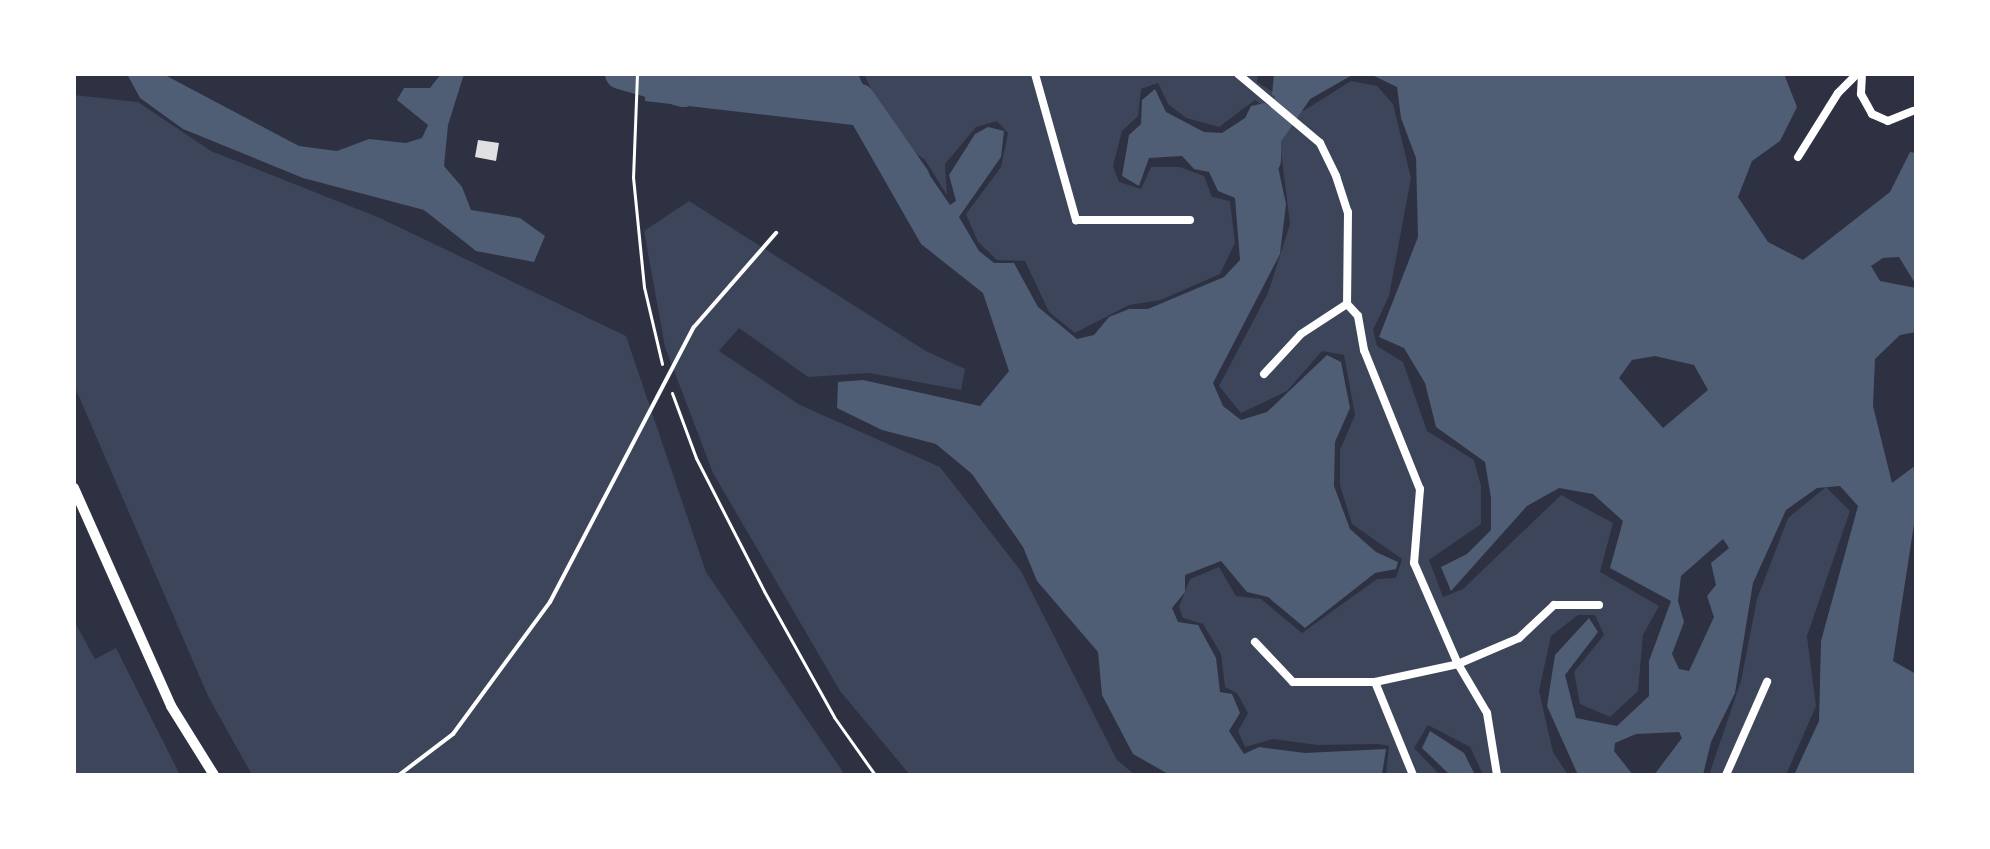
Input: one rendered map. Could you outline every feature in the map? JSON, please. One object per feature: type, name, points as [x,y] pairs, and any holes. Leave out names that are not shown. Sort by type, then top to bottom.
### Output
[{"type":"street","points":[[1035,74],[1076,220],[1190,220]]},
{"type":"street","points":[[1238,74],[1320,143],[1348,212],[1347,304],[1358,316],[1364,350],[1420,489],[1414,563],[1458,664],[1487,713],[1497,775]]},
{"type":"street","points":[[1860,74],[1861,94],[1872,114],[1888,121],[1913,111]]},
{"type":"street","points":[[1798,157],[1838,93],[1860,74]]},
{"type":"street","points":[[1264,374],[1301,334],[1347,304]]},
{"type":"street","points":[[74,488],[171,706],[214,775]]},
{"type":"street","points":[[1255,642],[1293,682],[1375,682],[1458,664],[1519,638],[1554,605],[1599,605]]},
{"type":"street","points":[[1375,682],[1413,775]]},
{"type":"street","points":[[1726,775],[1767,682]]},
{"type":"lane","points":[[399,775],[453,734],[550,602],[694,327],[776,233]]},
{"type":"path","points":[[637,74],[633,177],[644,287],[666,377],[696,458],[764,591],[834,717],[875,775]]},
{"type":"shaded area","points":[[127,74],[163,74],[299,146],[337,151],[369,139],[406,143],[422,138],[428,125],[397,100],[404,88],[430,88],[441,74],[464,74],[448,125],[444,166],[462,187],[471,210],[520,218],[545,236],[534,262],[476,251],[424,210],[303,178],[183,129],[140,98]]},
{"type":"shaded area","points":[[644,74],[858,74],[890,144],[922,164],[950,205],[956,201],[949,175],[975,134],[988,127],[1004,131],[1001,157],[959,217],[979,251],[994,263],[1014,263],[1038,307],[1077,339],[1094,335],[1109,317],[1129,309],[1148,309],[1224,277],[1240,260],[1235,198],[1218,191],[1209,172],[1194,169],[1182,156],[1149,158],[1139,186],[1122,176],[1129,135],[1141,124],[1142,100],[1155,89],[1166,112],[1204,132],[1222,133],[1245,118],[1251,106],[1265,103],[1276,113],[1277,162],[1286,204],[1280,254],[1213,383],[1223,406],[1241,420],[1267,412],[1327,355],[1341,362],[1350,408],[1335,442],[1334,486],[1350,529],[1376,552],[1398,562],[1396,569],[1375,573],[1305,628],[1268,597],[1247,592],[1221,561],[1185,575],[1185,592],[1172,608],[1178,622],[1198,625],[1216,658],[1220,692],[1232,694],[1240,713],[1229,731],[1244,754],[1259,747],[1305,753],[1386,749],[1382,775],[1170,775],[1133,754],[1102,695],[1098,652],[1037,581],[1023,547],[972,474],[936,444],[882,430],[837,408],[838,382],[863,380],[980,406],[1009,371],[983,293],[921,244],[853,125],[645,101]]},
{"type":"shaded area","points":[[864,74],[1258,74],[1257,82],[1303,111],[1351,81],[1377,86],[1393,104],[1411,178],[1389,296],[1373,330],[1377,346],[1403,362],[1427,431],[1474,460],[1481,486],[1481,524],[1429,560],[1443,597],[1463,589],[1561,495],[1613,523],[1600,572],[1659,606],[1643,635],[1638,691],[1610,717],[1580,704],[1574,672],[1604,635],[1595,615],[1578,615],[1551,636],[1539,691],[1553,752],[1568,775],[1483,775],[1470,747],[1428,725],[1414,748],[1440,775],[1386,775],[1389,746],[1379,744],[1317,745],[1273,739],[1245,747],[1238,731],[1248,713],[1237,693],[1225,687],[1221,654],[1203,624],[1183,618],[1179,607],[1190,579],[1219,567],[1236,596],[1261,599],[1302,633],[1377,579],[1396,578],[1402,559],[1352,524],[1340,485],[1340,450],[1355,415],[1344,355],[1322,351],[1287,391],[1241,413],[1219,386],[1268,293],[1290,224],[1280,143],[1284,121],[1255,100],[1219,127],[1186,118],[1168,104],[1158,83],[1141,89],[1138,116],[1122,131],[1113,166],[1119,182],[1141,189],[1151,167],[1180,167],[1204,176],[1212,197],[1230,201],[1235,243],[1220,274],[1161,300],[1129,305],[1075,333],[1049,312],[1025,261],[997,260],[978,242],[966,214],[1001,167],[1008,133],[997,121],[976,127],[945,164],[947,195],[925,160],[894,137]]},
{"type":"shaded area","points":[[1274,74],[1354,74],[1298,106],[1272,95]]},
{"type":"shaded area","points":[[1370,74],[1784,74],[1797,107],[1780,141],[1752,161],[1738,197],[1768,242],[1803,260],[1890,192],[1910,152],[1916,153],[1916,285],[1899,257],[1883,258],[1871,266],[1880,281],[1916,288],[1916,332],[1900,335],[1875,359],[1873,406],[1892,483],[1916,465],[1916,511],[1893,661],[1916,674],[1916,775],[1794,775],[1819,721],[1821,641],[1858,506],[1840,486],[1817,488],[1786,510],[1753,583],[1735,693],[1711,742],[1703,775],[1654,775],[1682,738],[1679,732],[1636,734],[1615,743],[1614,751],[1633,775],[1578,775],[1547,706],[1555,655],[1589,618],[1598,632],[1565,675],[1576,718],[1617,726],[1649,696],[1649,661],[1671,601],[1610,568],[1623,521],[1593,494],[1559,488],[1527,506],[1451,591],[1441,567],[1467,554],[1491,530],[1491,498],[1485,462],[1436,427],[1425,383],[1404,348],[1379,337],[1418,237],[1416,158],[1401,118],[1397,87]],"holes":[[[1655,356],[1694,365],[1708,390],[1663,428],[1619,378],[1632,360]],[[1723,539],[1729,548],[1711,563],[1716,585],[1707,596],[1714,617],[1689,671],[1679,669],[1672,654],[1684,622],[1678,601],[1681,576]]]},
{"type":"shaded area","points":[[74,95],[138,102],[211,151],[380,218],[626,336],[706,572],[845,775],[252,775],[208,696],[74,385]]},
{"type":"shaded area","points":[[689,201],[926,351],[965,369],[961,390],[869,373],[808,377],[739,328],[719,351],[800,405],[940,467],[1021,571],[1117,760],[1135,775],[910,775],[840,691],[713,473],[665,347],[644,231]]},
{"type":"shaded area","points":[[1826,487],[1850,511],[1807,636],[1816,706],[1786,775],[1709,775],[1741,681],[1757,599],[1788,518]]},
{"type":"shaded area","points":[[74,621],[95,659],[116,648],[180,775],[74,775]]},
{"type":"shaded area","points":[[1430,731],[1464,753],[1475,775],[1450,775],[1422,748]]},
{"type":"building","points":[[478,140],[499,143],[496,161],[475,157]]},
{"type":"waterway","points":[[620,74],[683,92]]},
{"type":"waterway","points":[[1266,160],[1266,137],[1309,74]]},
{"type":"waterway","points":[[860,99],[915,178]]}]
